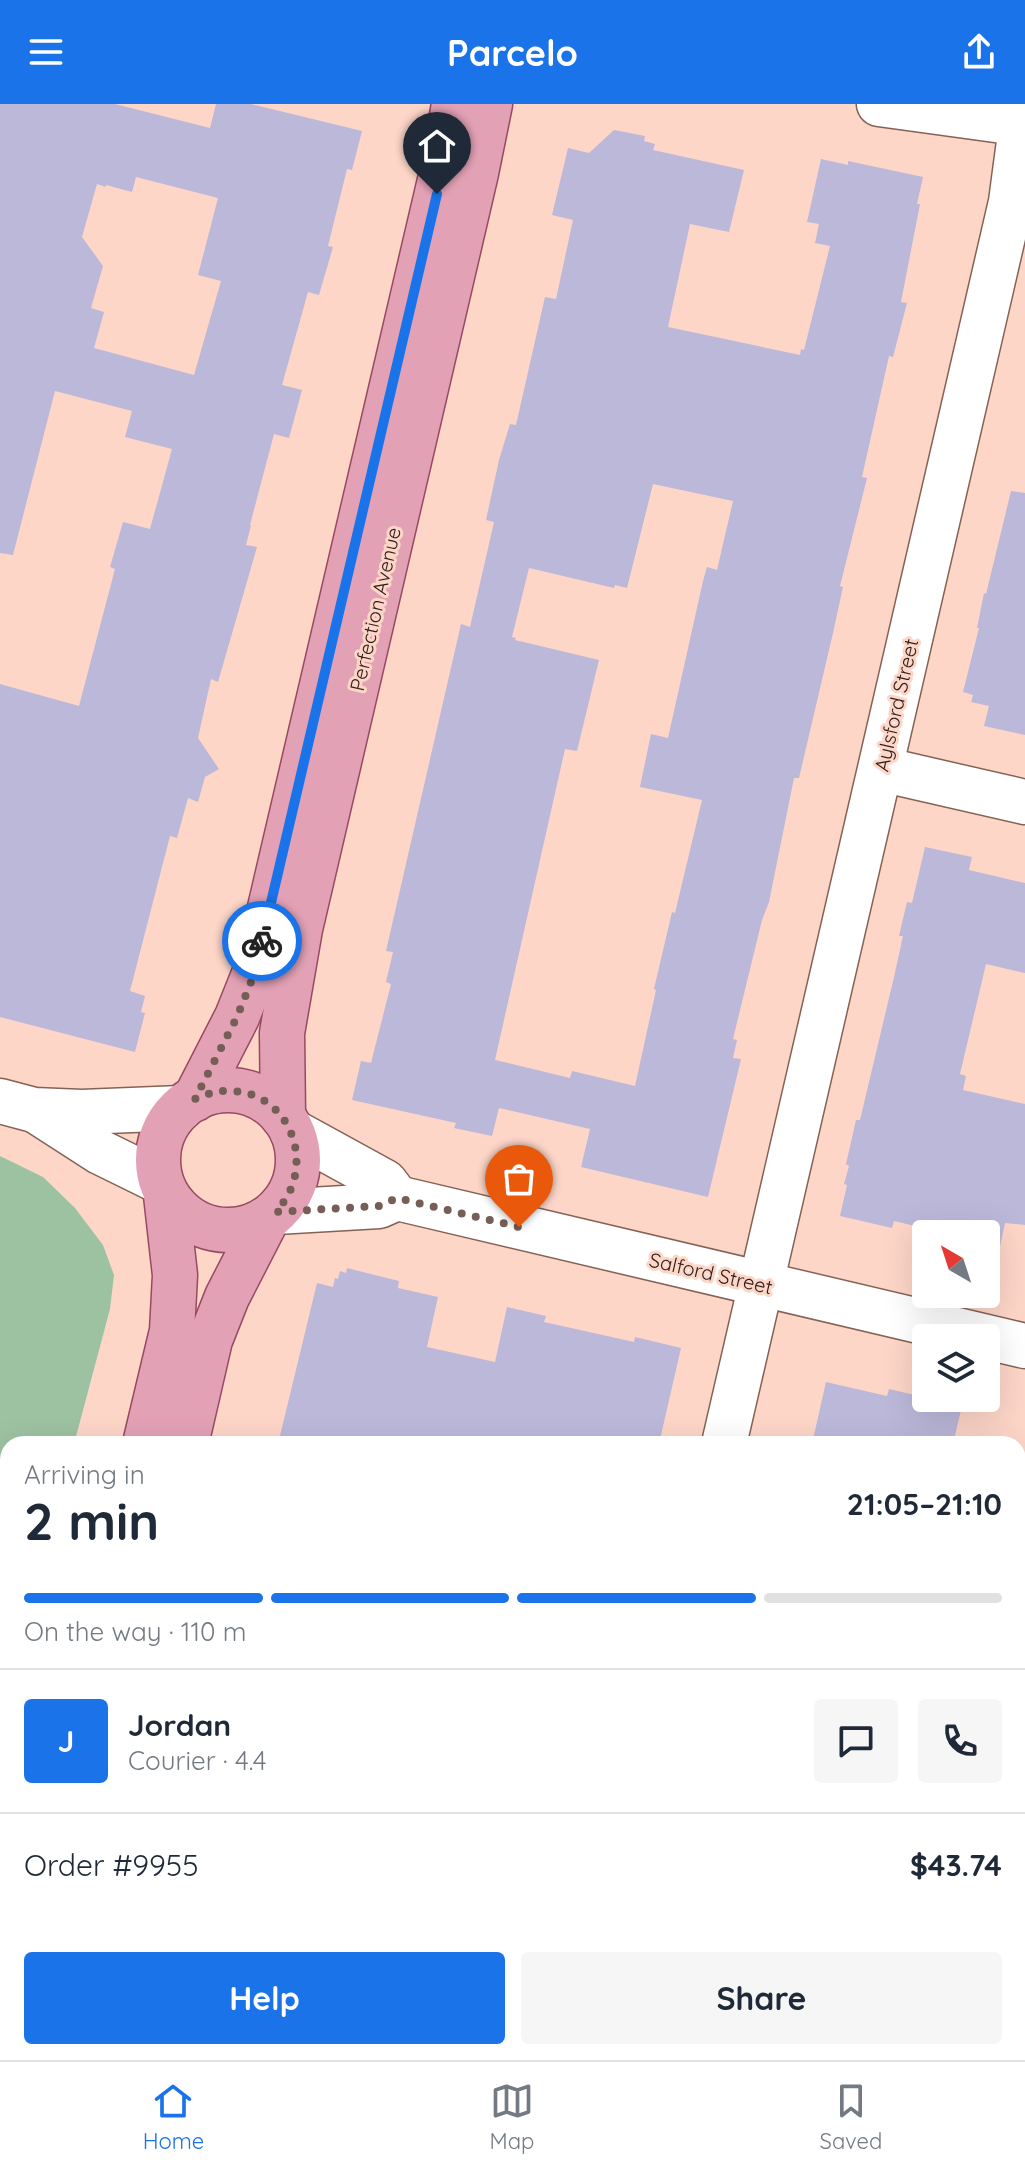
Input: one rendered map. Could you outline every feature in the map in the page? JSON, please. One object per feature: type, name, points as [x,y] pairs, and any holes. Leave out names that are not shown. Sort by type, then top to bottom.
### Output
[{"type":"main road","name":"Perfection Avenue","points":[[188,1104],[237,1017],[255,972],[444,163],[454,104]]},
{"type":"main road","name":"Perfection Avenue","points":[[288,1124],[282,1033],[298,940],[490,104]]},
{"type":"main road","points":[[147,1436],[172,1331],[175,1275],[158,1162],[160,1142],[168,1124],[188,1104],[213,1092],[233,1090],[269,1104],[288,1124],[298,1152],[296,1174],[290,1194],[271,1215],[227,1297],[210,1340],[188,1436]]},
{"type":"main road","points":[[163,1189],[181,1213],[211,1228],[245,1228],[271,1215]]},
{"type":"street","points":[[879,104],[1024,117]]},
{"type":"street","name":"Aylsford Street","points":[[726,1436],[1011,202],[1024,117]]},
{"type":"street","points":[[881,769],[1025,802]]},
{"type":"street","points":[[17,1106],[82,1112],[188,1104]]},
{"type":"street","points":[[17,1106],[163,1189]]},
{"type":"street","name":"Salford Street","points":[[288,1124],[385,1182],[397,1198]]},
{"type":"street","name":"Salford Street","points":[[271,1215],[379,1206],[397,1198],[1025,1346]]},
{"type":"green space","points":[[0,1156],[43,1177],[75,1208],[103,1245],[114,1275],[110,1309],[76,1436],[0,1436]]},
{"type":"building","points":[[0,104],[115,104],[210,128],[216,104],[251,104],[362,131],[352,170],[347,169],[328,246],[333,247],[319,295],[308,292],[282,385],[302,390],[289,438],[274,434],[246,545],[257,547],[218,682],[211,679],[198,738],[219,769],[205,777],[198,802],[188,798],[177,838],[170,836],[130,991],[145,996],[141,1012],[145,1013],[135,1052],[0,1017],[0,684],[79,706],[115,569],[110,567],[123,522],[150,529],[172,449],[125,437],[132,411],[55,391],[13,555],[0,553]],"holes":[[[136,177],[218,198],[198,275],[221,281],[194,375],[94,348],[104,312],[91,308],[103,266],[82,237],[97,184],[132,192]]]},
{"type":"building","points":[[614,130],[645,136],[644,141],[655,144],[653,150],[744,170],[729,232],[690,224],[668,327],[800,355],[801,349],[804,350],[830,246],[815,243],[819,224],[807,222],[821,159],[848,165],[848,161],[923,177],[901,302],[907,303],[893,357],[889,356],[862,477],[867,478],[840,586],[843,587],[833,633],[799,778],[794,778],[769,902],[733,1039],[737,1040],[733,1058],[741,1059],[708,1197],[581,1167],[590,1129],[499,1108],[492,1136],[454,1128],[456,1123],[352,1100],[361,1061],[371,1063],[391,984],[386,982],[393,952],[386,951],[461,624],[470,627],[494,522],[486,520],[499,460],[510,424],[516,425],[545,297],[556,299],[573,220],[552,215],[568,148],[589,153]],"holes":[[[653,484],[733,501],[717,570],[707,567],[703,581],[668,738],[651,734],[640,787],[702,800],[675,913],[672,912],[635,1086],[572,1071],[570,1078],[495,1060],[565,749],[577,751],[599,660],[512,637],[529,568],[614,588],[615,585],[627,588]]]},
{"type":"building","points":[[1011,491],[1025,493],[1025,735],[984,726],[989,706],[971,702],[973,695],[963,692],[984,593]]},
{"type":"building","points":[[925,847],[972,857],[969,870],[1025,883],[1025,973],[986,964],[960,1074],[966,1076],[963,1090],[1025,1104],[1025,1225],[1005,1223],[1000,1246],[1000,1220],[912,1220],[912,1225],[894,1221],[892,1228],[840,1216],[847,1185],[844,1184],[849,1166],[846,1164],[856,1120],[860,1120],[894,977],[907,902],[912,903]]},
{"type":"building","points":[[347,1268],[399,1281],[398,1288],[438,1297],[427,1347],[495,1362],[507,1307],[546,1316],[544,1322],[634,1342],[635,1337],[681,1348],[661,1436],[280,1436],[317,1283],[333,1287],[340,1271],[346,1273]]},
{"type":"building","points":[[826,1382],[887,1396],[889,1389],[912,1394],[912,1412],[961,1412],[955,1436],[814,1436]]},
{"type":"way so far","points":[[262,941],[255,972],[237,1017],[195,1099],[213,1092],[233,1090],[269,1104],[283,1117],[292,1131],[298,1152],[290,1194],[276,1212],[379,1206],[397,1198],[519,1227]]},
{"type":"route","points":[[262,941],[437,194]]}]
